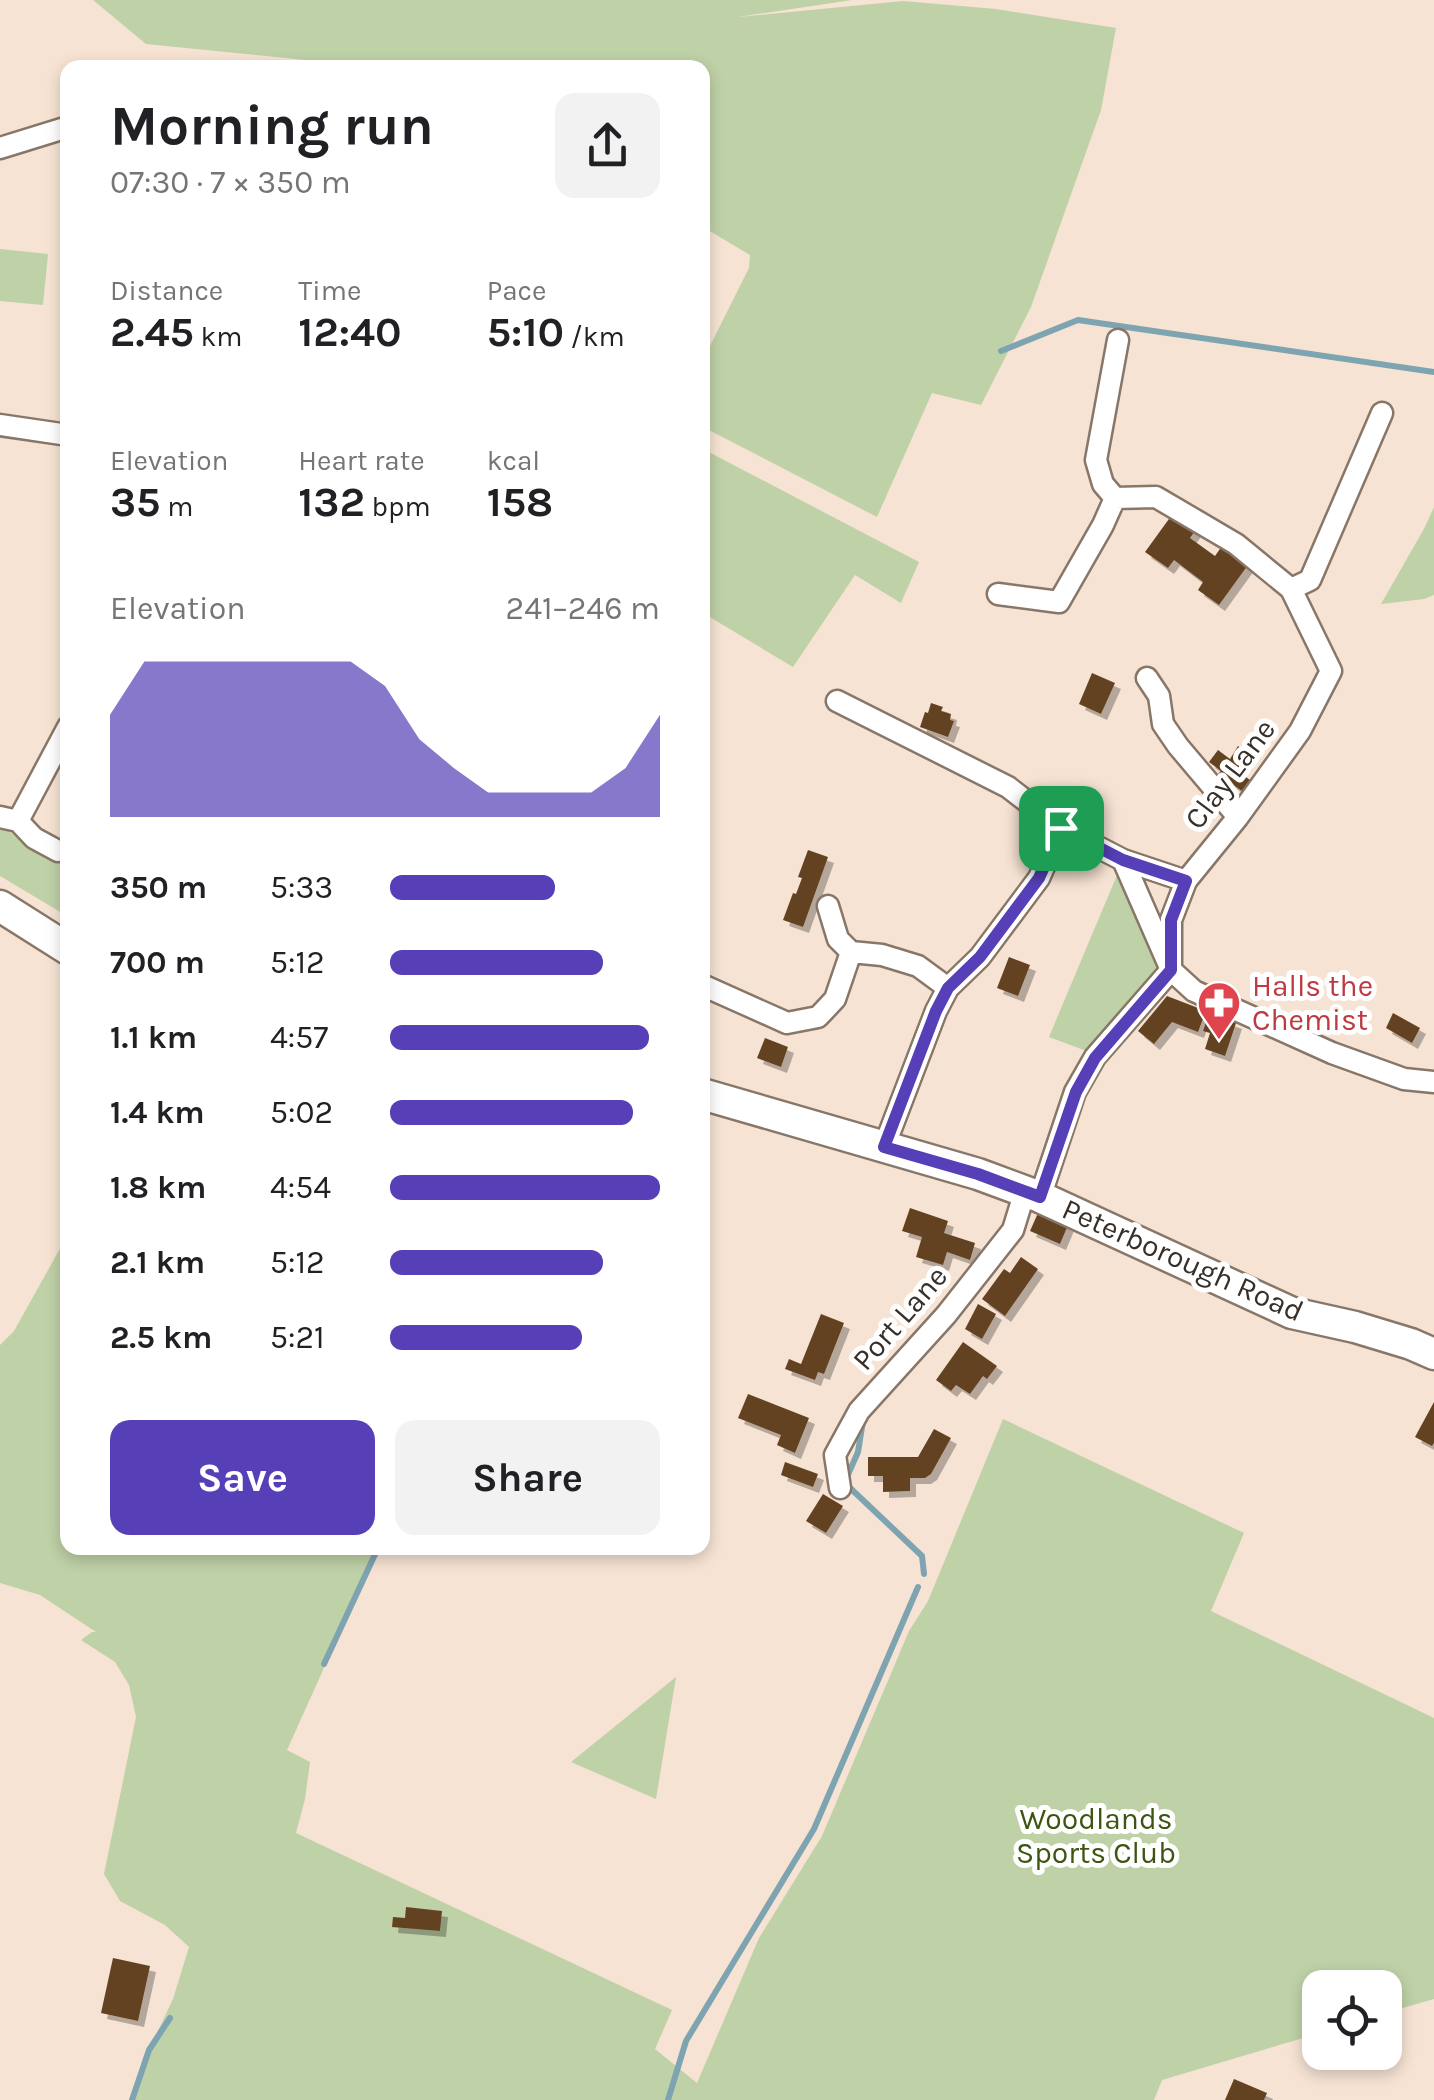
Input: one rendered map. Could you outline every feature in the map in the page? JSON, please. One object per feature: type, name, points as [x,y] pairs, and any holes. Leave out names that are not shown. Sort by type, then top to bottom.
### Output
[{"type":"street","points":[[0,148],[60,130]]},
{"type":"street","points":[[1115,498],[1103,484],[1096,460],[1118,340]]},
{"type":"street","points":[[1115,498],[1156,497],[1236,544],[1291,589],[1310,580],[1382,413]]},
{"type":"street","points":[[0,424],[60,433]]},
{"type":"street","points":[[998,594],[1059,602],[1115,498]]},
{"type":"street","name":"Clay Lane","points":[[1171,970],[1171,920],[1186,881],[1300,732],[1332,671],[1291,589]]},
{"type":"street","points":[[1147,678],[1159,696],[1163,724],[1238,817]]},
{"type":"street","points":[[837,701],[1008,787],[1061,828],[1123,860],[1186,881]]},
{"type":"street","points":[[58,851],[9,819],[60,739]]},
{"type":"street","points":[[884,1147],[948,988],[980,957],[1039,878],[1061,828]]},
{"type":"street","points":[[1123,860],[1171,970],[1194,991],[1296,1037],[1404,1079],[1434,1082]]},
{"type":"street","points":[[0,906],[60,944]]},
{"type":"street","points":[[828,906],[838,939],[851,952],[882,955],[918,966],[948,988]]},
{"type":"street","points":[[710,989],[787,1023],[818,1017],[835,999],[851,952]]},
{"type":"street","name":"Port Lane","points":[[840,1488],[835,1454],[859,1411],[946,1315],[1013,1230],[1095,1058],[1171,970]]},
{"type":"street","name":"Peterborough Road","points":[[710,1096],[978,1174],[1032,1194],[1292,1314],[1355,1327],[1434,1354]]},
{"type":"green space","points":[[93,0],[852,0],[738,17],[903,1],[996,9],[1116,28],[1101,110],[1031,307],[981,405],[932,393],[877,517],[710,431],[710,346],[749,268],[750,255],[710,231],[710,60],[305,60],[146,44]]},
{"type":"green space","points":[[0,249],[48,254],[43,305],[0,301]]},
{"type":"green space","points":[[710,453],[919,562],[901,603],[855,575],[793,667],[710,617]]},
{"type":"green space","points":[[1434,507],[1434,595],[1381,604],[1425,527]]},
{"type":"green space","points":[[0,826],[60,863],[60,912],[0,876]]},
{"type":"green space","points":[[1120,868],[1160,965],[1089,1052],[1049,1037]]},
{"type":"green space","name":"Woodlands Sports Club","points":[[60,1249],[60,1555],[375,1555],[287,1750],[310,1762],[296,1833],[672,2010],[655,2049],[697,2083],[759,1938],[822,1836],[909,1631],[928,1601],[1003,1419],[1244,1533],[1211,1611],[1434,1718],[1434,1999],[1402,2008],[1402,1970],[1302,1970],[1302,2038],[1162,2080],[1154,2100],[132,2100],[149,2050],[173,1999],[189,1947],[165,1925],[120,1901],[104,1874],[136,1717],[129,1685],[115,1662],[81,1640],[96,1632],[40,1595],[0,1583],[0,1345],[14,1331]]},
{"type":"green space","points":[[676,1677],[656,1799],[571,1762]]},
{"type":"building","points":[[1174,512],[1197,528],[1190,538],[1215,556],[1222,546],[1248,565],[1219,605],[1198,590],[1203,582],[1174,560],[1168,568],[1145,552]]},
{"type":"building","points":[[1092,673],[1115,683],[1101,714],[1079,704]]},
{"type":"building","points":[[931,703],[951,714],[950,720],[954,721],[948,737],[920,727]]},
{"type":"building","points":[[1238,746],[1251,756],[1239,772],[1250,780],[1242,791],[1218,774],[1221,771],[1209,762],[1218,750],[1230,759]]},
{"type":"building","points":[[808,850],[828,857],[803,927],[783,920],[802,878],[798,877]]},
{"type":"building","points":[[1009,957],[1030,965],[1018,996],[997,988]]},
{"type":"building","points":[[1167,996],[1206,1011],[1198,1032],[1172,1022],[1154,1044],[1138,1031]]},
{"type":"building","name":"Halls the Chemist","points":[[1209,1013],[1236,1023],[1225,1056],[1205,1049],[1210,1033],[1203,1031]]},
{"type":"building","points":[[1393,1013],[1420,1028],[1412,1043],[1386,1028]]},
{"type":"building","points":[[765,1038],[788,1047],[781,1067],[757,1058]]},
{"type":"building","points":[[910,1208],[948,1221],[944,1233],[975,1243],[970,1260],[947,1252],[943,1265],[916,1257],[922,1237],[902,1231]]},
{"type":"building","points":[[1038,1213],[1068,1225],[1060,1244],[1030,1231]]},
{"type":"building","points":[[1021,1257],[1038,1269],[1005,1316],[982,1299],[1004,1269],[1010,1273]]},
{"type":"building","points":[[978,1304],[996,1314],[982,1339],[965,1329]]},
{"type":"building","points":[[821,1314],[844,1323],[824,1374],[818,1372],[815,1380],[785,1369],[789,1359],[801,1364]]},
{"type":"building","points":[[963,1342],[997,1366],[987,1379],[983,1376],[970,1394],[956,1385],[951,1391],[936,1380]]},
{"type":"building","points":[[748,1394],[809,1418],[795,1453],[777,1445],[781,1435],[738,1418]]},
{"type":"building","points":[[1434,1402],[1434,1443],[1432,1446],[1415,1437]]},
{"type":"building","points":[[934,1429],[951,1438],[931,1474],[910,1478],[910,1491],[883,1492],[883,1476],[868,1476],[868,1457],[918,1457]]},
{"type":"building","points":[[785,1462],[818,1474],[813,1487],[781,1475]]},
{"type":"building","points":[[823,1494],[843,1506],[826,1533],[806,1521]]},
{"type":"building","points":[[406,1907],[442,1911],[440,1931],[392,1927],[393,1917],[405,1918]]},
{"type":"building","points":[[113,1958],[150,1966],[138,2021],[101,2013]]},
{"type":"building","points":[[1234,2079],[1267,2093],[1264,2100],[1225,2100]]},
{"type":"waterway","points":[[1001,351],[1078,320],[1434,372]]},
{"type":"waterway","points":[[863,1421],[858,1452],[846,1479],[848,1486],[922,1556],[924,1574]]},
{"type":"waterway","points":[[324,1664],[375,1555]]},
{"type":"waterway","points":[[668,2100],[686,2041],[814,1829],[918,1587]]},
{"type":"waterway","points":[[132,2100],[149,2050],[170,2018]]},
{"type":"place","name":"Halls the Chemist","points":[[1219,1041]]},
{"type":"route","points":[[1061,828],[1123,860],[1186,881],[1171,920],[1171,970],[1095,1058],[1076,1092],[1040,1197],[884,1147],[948,988],[980,957],[1039,878],[1061,828]]}]
